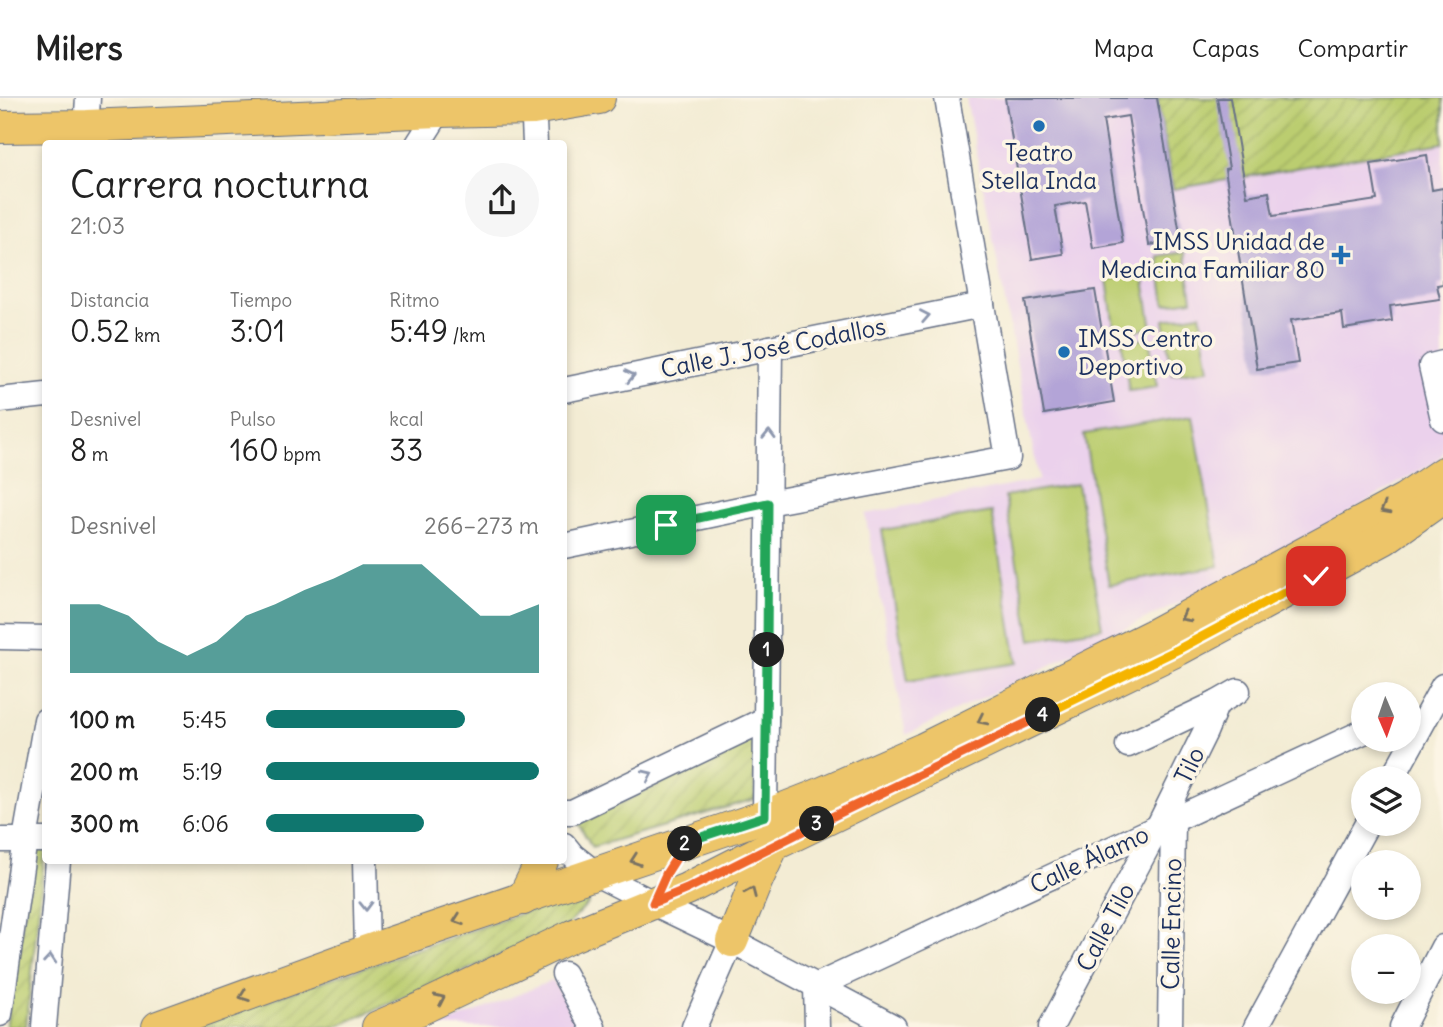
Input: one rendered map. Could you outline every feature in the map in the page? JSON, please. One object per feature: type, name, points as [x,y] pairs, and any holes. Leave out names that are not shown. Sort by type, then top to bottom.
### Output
[{"type":"main road","points":[[0,127],[439,111],[599,98]]},
{"type":"main road","points":[[378,1027],[572,936],[687,889],[811,798],[923,749],[1153,635],[1405,499],[1443,473]]},
{"type":"main road","points":[[158,1027],[367,951],[686,842],[769,830],[1179,649],[1384,539],[1443,498]]},
{"type":"main road","points":[[732,941],[755,881],[769,830]]},
{"type":"main road","points":[[653,903],[666,874],[686,842]]},
{"type":"main road","points":[[523,899],[540,864]]},
{"type":"main road","points":[[572,936],[595,903],[598,891],[596,874]]},
{"type":"street","points":[[567,545],[768,503],[1008,458],[947,98]]},
{"type":"street","points":[[533,104],[535,140]]},
{"type":"street","points":[[421,140],[439,111]]},
{"type":"street","name":"Calle J. José Codallos","points":[[567,389],[982,305]]},
{"type":"street","points":[[769,348],[766,719],[769,830]]},
{"type":"street","points":[[1443,363],[1431,366],[1443,419]]},
{"type":"street","points":[[0,400],[42,395]]},
{"type":"street","points":[[0,637],[42,638]]},
{"type":"street","points":[[1421,704],[1441,693]]},
{"type":"street","points":[[1399,766],[1441,693]]},
{"type":"street","name":"Tilo","points":[[1128,745],[1227,697],[1205,733],[1166,824]]},
{"type":"street","points":[[567,812],[766,719]]},
{"type":"street","name":"Calle Álamo","points":[[816,986],[1351,738]]},
{"type":"street","points":[[0,1014],[35,840],[42,764]]},
{"type":"street","name":"Calle Tilo","points":[[1051,1027],[1166,824]]},
{"type":"street","name":"Calle Encino","points":[[1166,824],[1170,1027]]},
{"type":"street","points":[[1256,1027],[1360,836]]},
{"type":"street","points":[[0,840],[35,840]]},
{"type":"street","points":[[567,849],[596,874],[732,941],[894,1027]]},
{"type":"street","points":[[44,1027],[58,864]]},
{"type":"street","points":[[365,864],[367,951]]},
{"type":"street","points":[[694,1027],[732,941]]},
{"type":"street","points":[[1402,1027],[1443,947]]},
{"type":"street","points":[[564,974],[593,1027]]},
{"type":"street","points":[[816,986],[817,1027]]},
{"type":"shaded area","points":[[966,98],[1443,98],[1443,454],[1433,463],[1258,564],[906,735],[865,514],[1039,480]]},
{"type":"shaded area","points":[[553,980],[578,1027],[439,1027]]},
{"type":"green space","points":[[1157,98],[1443,98],[1443,143],[1173,189]]},
{"type":"green space","points":[[1185,252],[1192,300],[1165,304],[1158,256]]},
{"type":"green space","points":[[1143,274],[1152,328],[1115,334],[1107,279]]},
{"type":"green space","points":[[1200,314],[1209,369],[1172,374],[1164,320]]},
{"type":"green space","points":[[1149,338],[1157,387],[1129,391],[1122,343]]},
{"type":"green space","points":[[1193,416],[1219,566],[1109,585],[1084,434]]},
{"type":"green space","points":[[1077,484],[1102,628],[1031,640],[1005,496]]},
{"type":"green space","points":[[992,512],[1017,663],[908,681],[882,530]]},
{"type":"green space","points":[[753,739],[755,799],[592,847],[578,823]]},
{"type":"green space","points":[[34,849],[42,850],[43,864],[26,1027],[6,1027]]},
{"type":"green space","points":[[593,889],[588,904],[566,927],[335,1027],[189,1027]]},
{"type":"building","points":[[1005,98],[1157,98],[1181,240],[1149,245],[1128,116],[1103,120],[1123,243],[1093,248],[1085,201],[1055,206],[1063,254],[1032,259]]},
{"type":"building","name":"IMSS Unidad de Medicina Familiar 80","points":[[1217,98],[1230,98],[1247,196],[1269,192],[1273,216],[1377,200],[1371,164],[1427,155],[1432,190],[1443,188],[1443,284],[1437,285],[1440,299],[1390,306],[1392,321],[1344,329],[1342,313],[1291,320],[1298,363],[1257,369],[1225,169],[1229,168]]},
{"type":"building","points":[[1095,290],[1114,402],[1044,414],[1025,301]]},
{"type":"place","name":"Teatro Stella Inda","points":[[1039,126]]},
{"type":"place","name":"IMSS Unidad de Medicina Familiar 80","points":[[1341,255]]},
{"type":"place","name":"IMSS Centro Deportivo","points":[[1064,352]]},
{"type":"route","points":[[666,525],[768,503],[765,816],[686,842],[666,874],[653,903],[687,889],[1179,649],[1316,576]]}]
